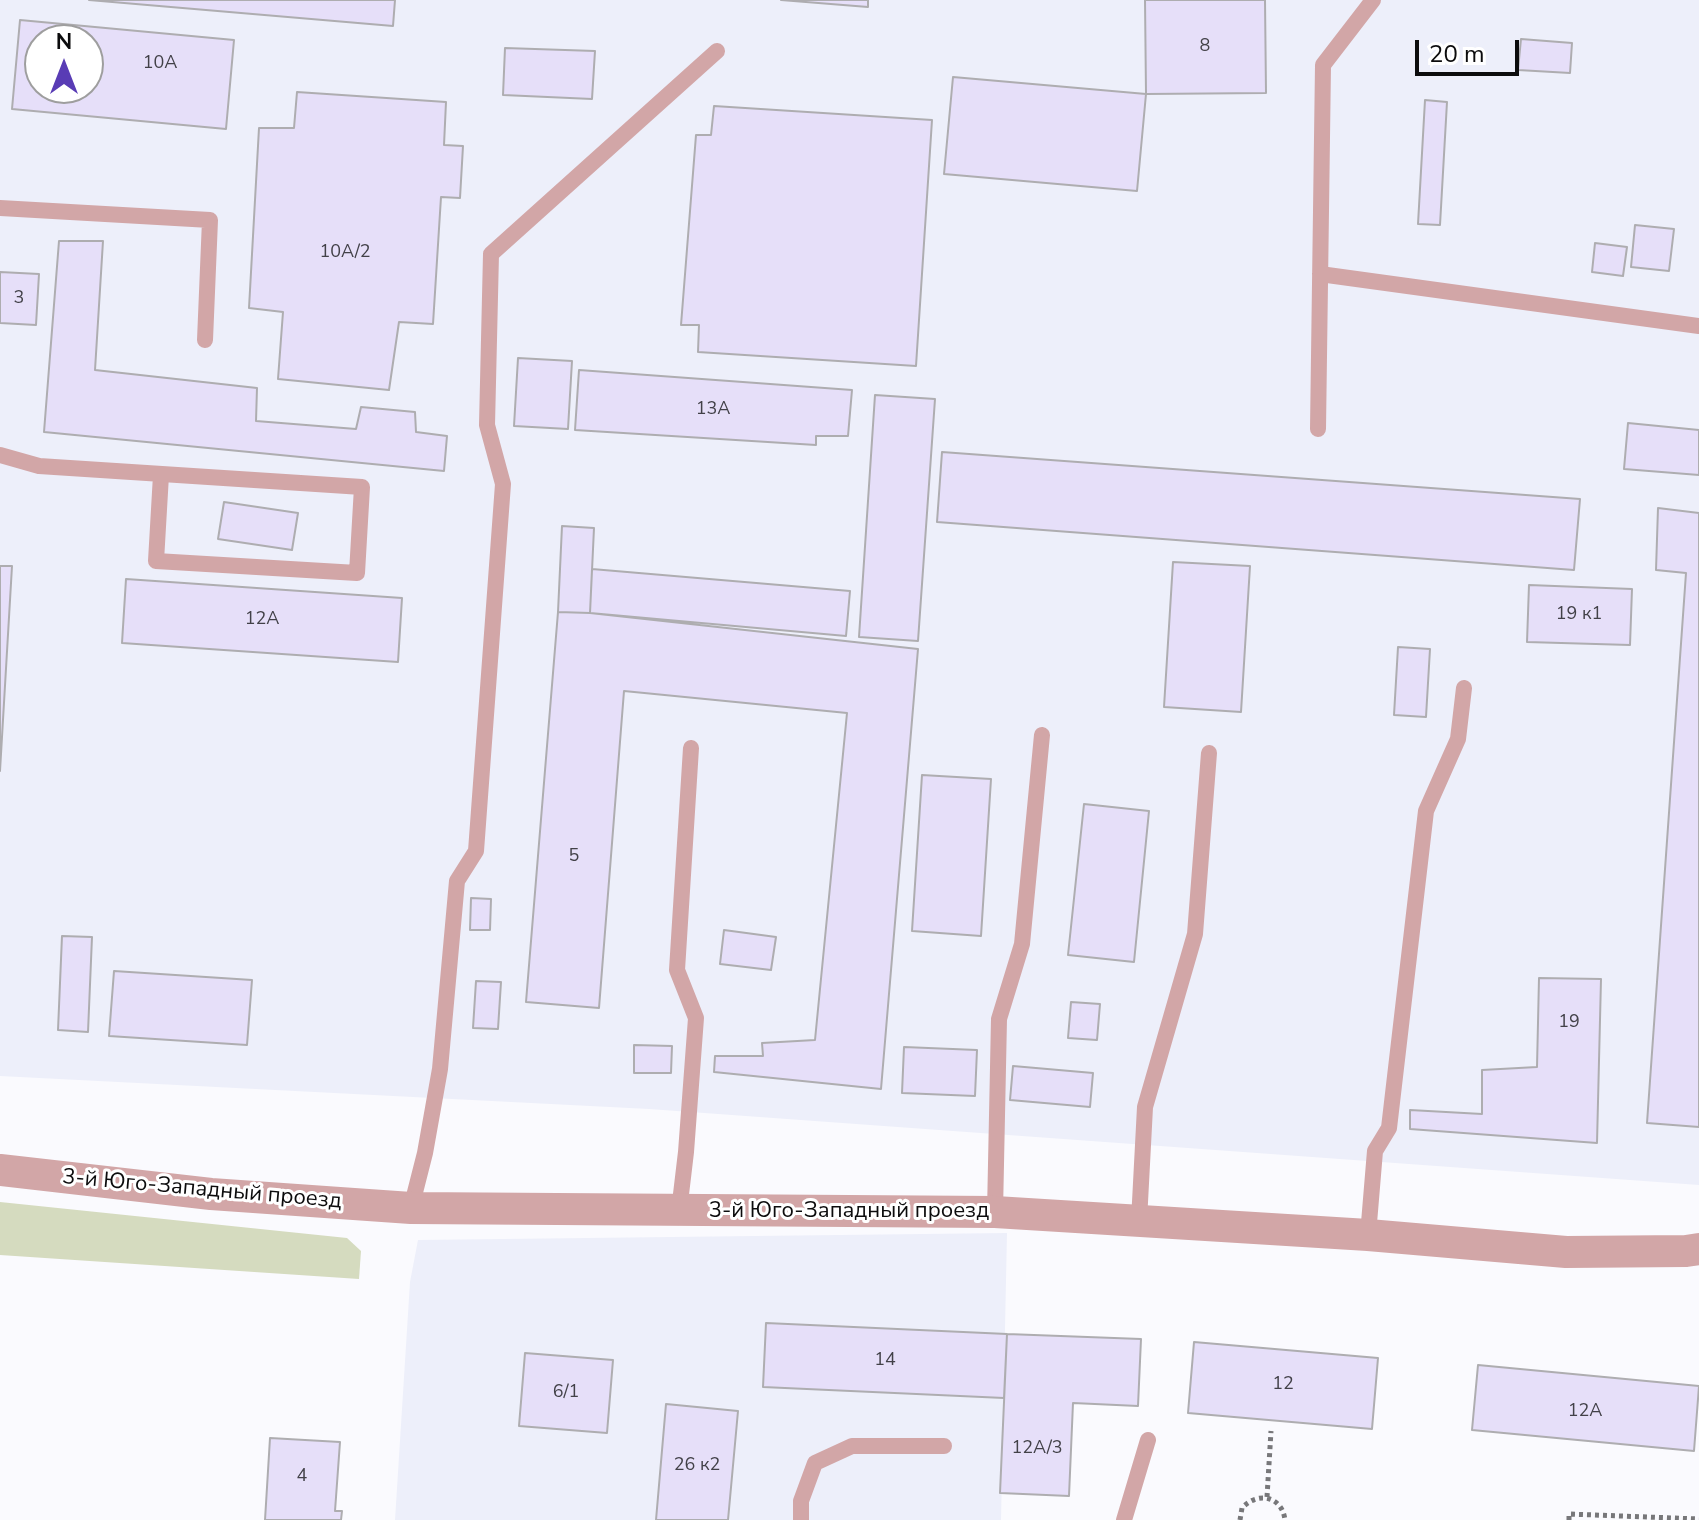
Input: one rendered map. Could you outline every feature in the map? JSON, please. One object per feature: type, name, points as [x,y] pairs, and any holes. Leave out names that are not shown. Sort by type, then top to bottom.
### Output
[{"type":"street","name":"3-й Юго-Западный проезд","points":[[0,1170],[211,1194],[411,1208],[995,1212],[1368,1235],[1566,1252],[1699,1249]]},
{"type":"lane","points":[[1318,429],[1323,65],[1373,0]]},
{"type":"lane","points":[[411,1208],[425,1153],[440,1069],[457,881],[476,851],[503,484],[487,425],[491,254],[717,51]]},
{"type":"lane","points":[[0,208],[210,220],[205,340]]},
{"type":"lane","points":[[1320,274],[1699,326]]},
{"type":"lane","points":[[0,455],[39,466],[362,487],[357,573],[156,561],[161,475]]},
{"type":"lane","points":[[1368,1235],[1375,1151],[1389,1128],[1426,811],[1458,739],[1464,688]]},
{"type":"lane","points":[[995,1212],[999,1019],[1022,944],[1042,735]]},
{"type":"lane","points":[[679,1211],[696,1018],[677,970],[691,748]]},
{"type":"lane","points":[[1139,1221],[1145,1107],[1195,934],[1209,753]]},
{"type":"lane","points":[[1124,1520],[1148,1440]]},
{"type":"lane","points":[[801,1520],[801,1501],[815,1463],[852,1446],[944,1446]]},
{"type":"path","points":[[1267,1497],[1271,1431]]},
{"type":"path","points":[[1240,1520],[1242,1508],[1258,1497],[1276,1501],[1283,1508],[1285,1520]]},
{"type":"path","points":[[1569,1520],[1569,1514],[1699,1519]]},
{"type":"shaded area","points":[[0,0],[1699,0],[1699,1185],[649,1109],[0,1076]]},
{"type":"shaded area","points":[[1007,1233],[1001,1520],[395,1520],[410,1282],[418,1240]]},
{"type":"green space","points":[[0,1202],[347,1238],[361,1251],[359,1279],[0,1255]]},
{"type":"building","points":[[89,0],[395,0],[393,26]]},
{"type":"building","points":[[781,0],[868,0],[868,7]]},
{"type":"building","points":[[1145,0],[1265,0],[1266,93],[1146,94]]},
{"type":"building","points":[[20,20],[63,24],[24,24],[24,104],[104,104],[104,28],[234,40],[226,129],[12,109]]},
{"type":"building","points":[[1521,39],[1572,43],[1570,73],[1518,70]]},
{"type":"building","points":[[505,48],[595,51],[592,99],[503,95]]},
{"type":"building","points":[[953,77],[1146,94],[1137,191],[944,174]]},
{"type":"building","points":[[297,92],[446,102],[444,145],[463,146],[460,198],[441,197],[433,324],[399,322],[389,390],[278,379],[283,312],[249,308],[259,128],[294,128]]},
{"type":"building","points":[[1425,100],[1447,102],[1440,225],[1418,224]]},
{"type":"building","points":[[714,106],[932,120],[916,366],[698,352],[699,325],[681,325],[696,135],[711,135]]},
{"type":"building","points":[[1635,225],[1674,229],[1669,271],[1631,267]]},
{"type":"building","points":[[59,241],[103,241],[95,370],[257,388],[256,421],[356,429],[361,407],[415,412],[416,432],[447,436],[444,471],[44,432]]},
{"type":"building","points":[[1595,243],[1627,247],[1623,276],[1592,272]]},
{"type":"building","points":[[0,272],[39,274],[36,325],[0,323]]},
{"type":"building","points":[[518,358],[572,361],[568,429],[514,426]]},
{"type":"building","points":[[579,370],[852,390],[848,436],[816,436],[816,445],[575,430]]},
{"type":"building","points":[[875,395],[935,399],[918,641],[859,637]]},
{"type":"building","points":[[1628,423],[1699,430],[1699,475],[1624,469]]},
{"type":"building","points":[[942,452],[1580,499],[1574,570],[937,522]]},
{"type":"building","points":[[224,502],[298,513],[292,550],[218,539]]},
{"type":"building","points":[[1658,508],[1699,513],[1699,1127],[1647,1123],[1686,573],[1656,570]]},
{"type":"building","points":[[562,526],[594,528],[590,613],[558,612]]},
{"type":"building","points":[[1173,562],[1250,566],[1241,712],[1164,707]]},
{"type":"building","points":[[0,566],[12,566],[0,771]]},
{"type":"building","points":[[592,569],[850,591],[846,636],[590,613]]},
{"type":"building","points":[[126,579],[402,598],[398,662],[122,643]]},
{"type":"building","points":[[1529,585],[1632,589],[1630,645],[1527,642]]},
{"type":"building","points":[[558,612],[918,649],[881,1089],[714,1072],[715,1056],[763,1056],[762,1043],[815,1040],[847,713],[624,691],[599,1008],[526,1002]]},
{"type":"building","points":[[1398,647],[1430,649],[1426,717],[1394,715]]},
{"type":"building","points":[[922,775],[991,779],[981,936],[912,931]]},
{"type":"building","points":[[1084,804],[1149,811],[1134,962],[1068,955]]},
{"type":"building","points":[[471,898],[491,899],[490,930],[470,930]]},
{"type":"building","points":[[724,930],[776,937],[771,970],[720,964]]},
{"type":"building","points":[[62,936],[92,937],[88,1032],[58,1030]]},
{"type":"building","points":[[114,971],[252,980],[247,1045],[109,1036]]},
{"type":"building","points":[[1539,978],[1601,979],[1597,1143],[1410,1129],[1410,1110],[1482,1114],[1482,1070],[1537,1067]]},
{"type":"building","points":[[476,981],[501,982],[498,1029],[473,1028]]},
{"type":"building","points":[[1071,1002],[1100,1004],[1097,1040],[1068,1038]]},
{"type":"building","points":[[634,1045],[672,1046],[671,1073],[634,1073]]},
{"type":"building","points":[[904,1047],[977,1050],[975,1096],[902,1093]]},
{"type":"building","points":[[1013,1066],[1093,1073],[1090,1107],[1010,1100]]},
{"type":"building","points":[[766,1323],[1007,1334],[1004,1398],[763,1387]]},
{"type":"building","points":[[1007,1334],[1141,1339],[1138,1406],[1073,1403],[1069,1496],[1000,1493]]},
{"type":"building","points":[[1194,1342],[1378,1358],[1372,1429],[1188,1413]]},
{"type":"building","points":[[525,1353],[613,1360],[607,1433],[519,1426]]},
{"type":"building","points":[[1478,1365],[1699,1386],[1694,1451],[1472,1430]]},
{"type":"building","points":[[666,1404],[738,1411],[728,1520],[656,1520]]},
{"type":"building","points":[[270,1438],[340,1442],[335,1511],[342,1511],[341,1520],[265,1520]]}]
